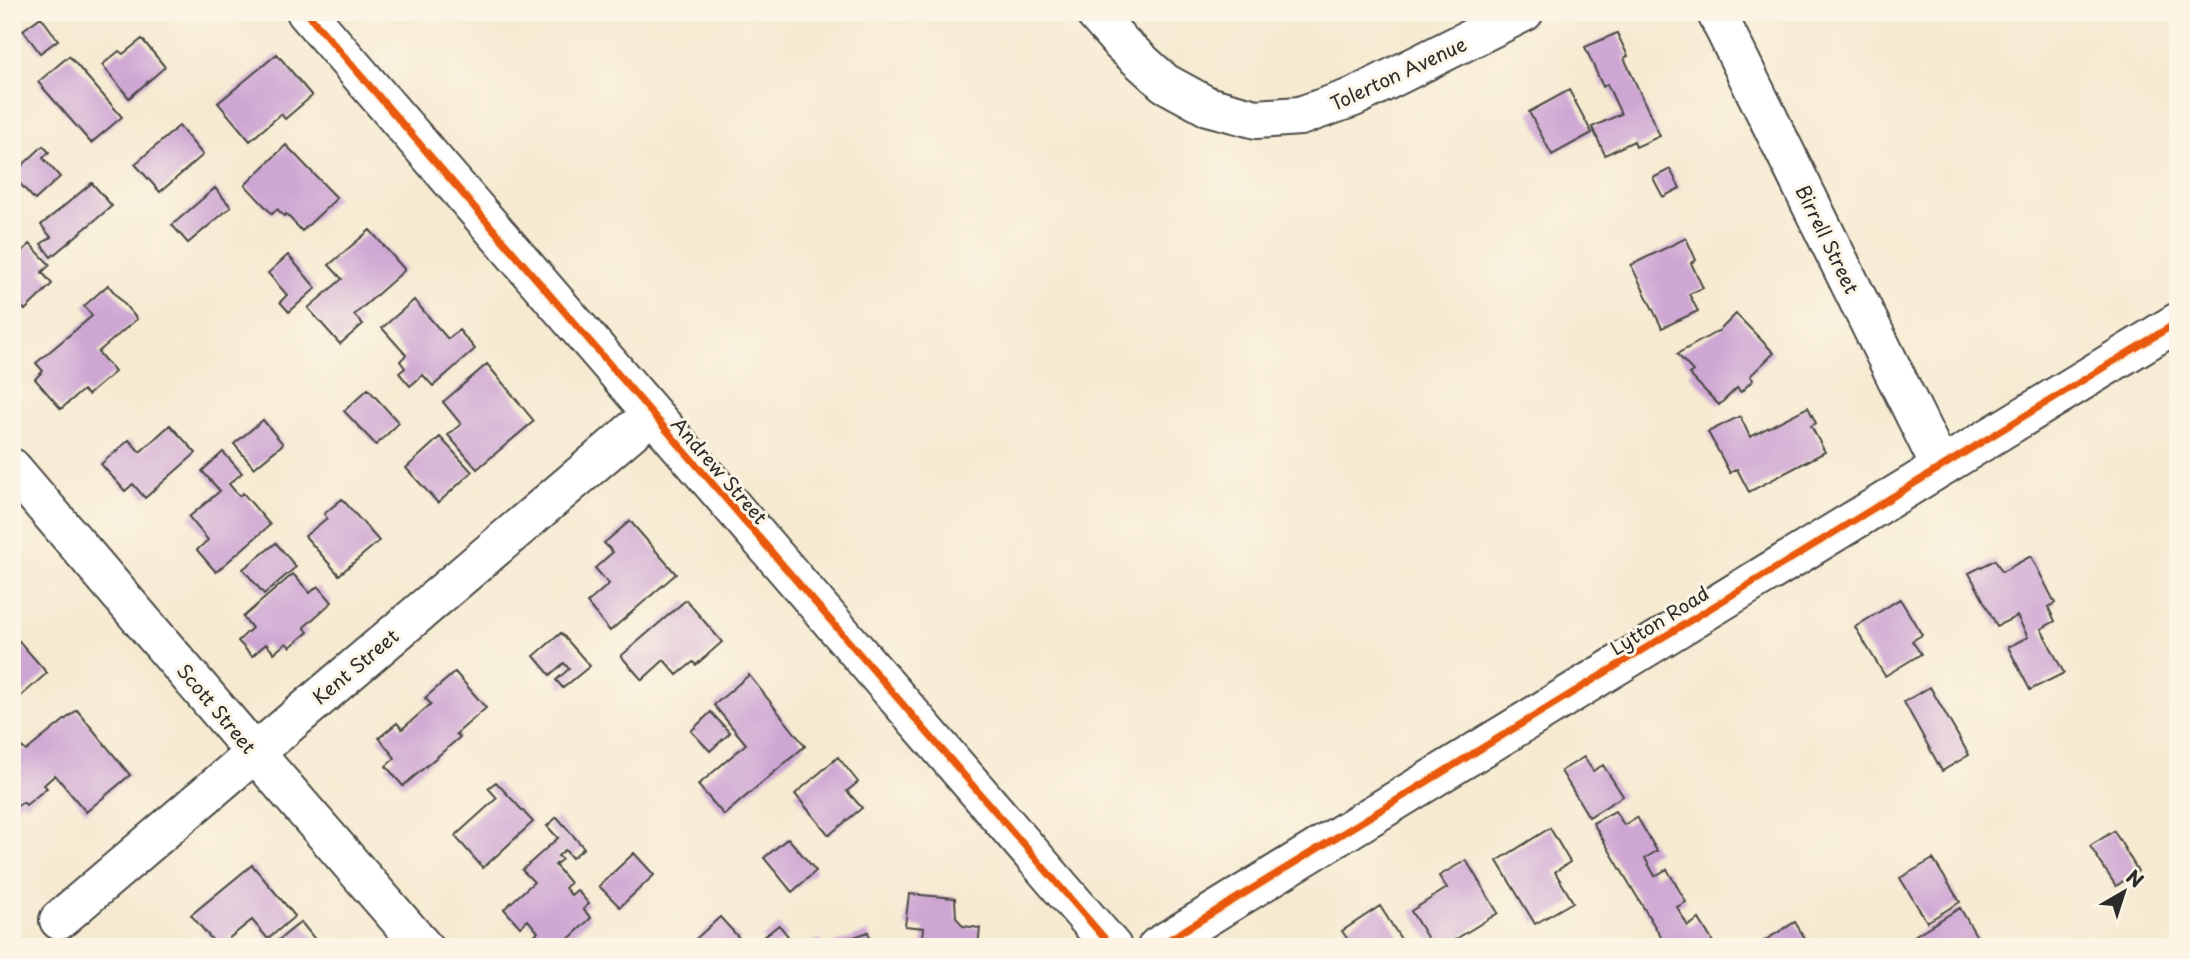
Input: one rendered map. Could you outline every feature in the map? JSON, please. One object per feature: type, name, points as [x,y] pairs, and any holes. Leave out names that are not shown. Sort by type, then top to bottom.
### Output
[{"type":"street","name":"Andrew Street","points":[[306,12],[1112,947]]},
{"type":"street","name":"Tolerton Avenue","points":[[1094,12],[1122,44],[1165,83],[1207,106],[1256,119],[1300,116],[1354,97],[1524,12]]},
{"type":"street","name":"Birrell Street","points":[[1716,12],[1940,466]]},
{"type":"street","name":"Lytton Road","points":[[1157,947],[2178,321]]},
{"type":"street","name":"Kent Street","points":[[59,920],[652,414]]},
{"type":"street","name":"Scott Street","points":[[12,468],[423,947]]},
{"type":"building","points":[[41,17],[58,40],[40,53],[23,30]]},
{"type":"building","points":[[1617,33],[1628,56],[1624,58],[1660,136],[1636,147],[1634,141],[1605,155],[1592,127],[1621,114],[1607,84],[1603,87],[1585,47]]},
{"type":"building","points":[[142,39],[165,67],[129,98],[102,65],[119,51],[123,54]]},
{"type":"building","points":[[277,54],[312,96],[285,119],[281,114],[250,141],[218,103]]},
{"type":"building","points":[[69,56],[122,117],[91,143],[38,82]]},
{"type":"building","points":[[1569,90],[1592,133],[1552,155],[1529,112]]},
{"type":"building","points":[[179,126],[203,155],[160,192],[135,164]]},
{"type":"building","points":[[286,145],[337,198],[302,231],[286,214],[284,216],[277,209],[272,214],[245,185]]},
{"type":"building","points":[[43,146],[49,152],[43,158],[60,177],[35,200],[12,175]]},
{"type":"building","points":[[1670,169],[1680,188],[1663,197],[1653,178]]},
{"type":"building","points":[[92,183],[112,206],[51,257],[41,244],[51,237],[41,225]]},
{"type":"building","points":[[215,188],[231,207],[188,243],[172,225]]},
{"type":"building","points":[[370,230],[405,270],[354,315],[363,324],[340,344],[308,308],[342,279],[329,265]]},
{"type":"building","points":[[1686,238],[1696,260],[1691,263],[1703,288],[1689,294],[1698,311],[1662,328],[1631,265]]},
{"type":"building","points":[[30,244],[50,265],[42,272],[52,284],[25,310],[12,297],[12,261]]},
{"type":"building","points":[[288,255],[316,288],[289,312],[280,302],[287,295],[268,273]]},
{"type":"building","points":[[108,285],[137,319],[98,352],[115,372],[88,395],[83,390],[61,409],[35,379],[43,371],[36,363],[92,316],[84,306]]},
{"type":"building","points":[[414,300],[448,339],[459,330],[475,349],[433,386],[423,375],[410,386],[399,373],[405,368],[400,361],[406,355],[382,328]]},
{"type":"building","points":[[1736,314],[1774,353],[1750,376],[1753,380],[1741,392],[1737,388],[1719,405],[1689,374],[1693,371],[1677,354],[1720,330]]},
{"type":"building","points":[[487,364],[534,421],[477,469],[448,435],[461,424],[443,402]]},
{"type":"building","points":[[368,389],[399,423],[376,445],[344,411]]},
{"type":"building","points":[[1808,407],[1816,423],[1811,426],[1825,452],[1749,492],[1737,469],[1730,473],[1708,432],[1740,416],[1750,437]]},
{"type":"building","points":[[263,420],[283,444],[254,468],[234,444]]},
{"type":"building","points":[[170,425],[196,453],[145,498],[133,484],[125,491],[101,464],[129,440],[140,452]]},
{"type":"building","points":[[440,437],[472,472],[438,503],[406,468]]},
{"type":"building","points":[[223,452],[242,473],[229,484],[239,496],[243,493],[270,525],[216,572],[197,550],[208,540],[189,517],[220,491],[202,471]]},
{"type":"building","points":[[342,499],[379,541],[339,575],[305,536],[327,518],[324,514]]},
{"type":"building","points":[[630,521],[676,574],[610,631],[587,603],[609,584],[595,568],[613,552],[604,543]]},
{"type":"building","points":[[276,543],[296,567],[264,594],[243,569]]},
{"type":"building","points":[[2031,556],[2055,603],[2048,607],[2055,621],[2041,629],[2064,673],[2030,690],[2008,647],[2028,637],[2017,616],[1997,626],[1969,573],[1995,560],[2002,572]]},
{"type":"building","points":[[293,574],[310,593],[318,586],[332,602],[304,627],[308,632],[290,647],[286,643],[274,653],[266,644],[252,656],[238,641],[252,628],[243,617]]},
{"type":"building","points":[[1900,599],[1922,635],[1912,641],[1921,654],[1885,676],[1855,627]]},
{"type":"building","points":[[686,600],[722,642],[696,665],[693,662],[677,675],[664,660],[642,680],[621,656]]},
{"type":"building","points":[[12,633],[47,673],[12,704]]},
{"type":"building","points":[[561,633],[590,666],[563,688],[556,680],[569,669],[564,663],[550,675],[534,656]]},
{"type":"building","points":[[455,672],[486,708],[456,734],[460,737],[403,786],[386,766],[395,758],[379,738],[397,723],[402,729],[431,704],[425,698]]},
{"type":"building","points":[[749,675],[805,746],[724,815],[698,785],[746,744],[714,705]]},
{"type":"building","points":[[1930,687],[1969,755],[1942,771],[1904,702]]},
{"type":"building","points":[[77,710],[130,775],[86,812],[55,775],[44,785],[47,788],[26,805],[23,802],[12,810],[12,755],[22,747],[26,751]]},
{"type":"building","points":[[711,712],[730,733],[710,751],[691,731]]},
{"type":"building","points":[[838,757],[858,782],[847,791],[862,808],[829,835],[795,794]]},
{"type":"building","points":[[1584,757],[1593,771],[1603,765],[1623,796],[1589,817],[1561,771]]},
{"type":"building","points":[[496,782],[533,822],[483,868],[455,836],[497,798],[488,788]]},
{"type":"building","points":[[1615,811],[1624,825],[1637,817],[1657,851],[1645,858],[1655,876],[1667,869],[1686,902],[1677,907],[1688,926],[1699,919],[1716,947],[1667,947],[1593,823]]},
{"type":"building","points":[[557,817],[584,848],[572,858],[565,850],[558,856],[562,859],[555,865],[570,883],[565,888],[571,895],[577,890],[589,904],[583,909],[591,918],[560,947],[535,947],[529,939],[538,932],[528,920],[520,927],[504,909],[534,882],[522,870],[558,838],[547,826]]},
{"type":"building","points":[[1550,828],[1570,862],[1555,872],[1573,902],[1535,924],[1497,861]]},
{"type":"building","points":[[2114,831],[2138,871],[2116,886],[2090,846]]},
{"type":"building","points":[[788,838],[816,871],[792,892],[764,858]]},
{"type":"building","points":[[634,853],[654,875],[620,907],[599,886]]},
{"type":"building","points":[[1933,859],[1960,902],[1927,922],[1900,878]]},
{"type":"building","points":[[1466,860],[1498,913],[1443,947],[1433,947],[1411,911],[1447,888],[1439,876]]},
{"type":"building","points":[[252,865],[295,916],[268,939],[252,920],[218,947],[191,915]]},
{"type":"building","points":[[909,894],[955,898],[956,917],[963,926],[980,928],[978,947],[922,947],[924,928],[905,926]]},
{"type":"building","points":[[1380,906],[1406,947],[1353,947],[1342,931]]},
{"type":"building","points":[[1960,908],[1983,947],[1921,947],[1914,936]]},
{"type":"building","points":[[720,917],[741,940],[733,947],[687,947]]},
{"type":"building","points":[[301,922],[318,943],[313,947],[270,947]]},
{"type":"building","points":[[1795,922],[1810,947],[1754,947]]},
{"type":"building","points":[[779,925],[788,936],[775,947],[769,947],[762,938]]},
{"type":"building","points":[[868,932],[873,947],[828,947],[828,946]]},
{"type":"building","points":[[821,939],[823,947],[799,947],[799,946]]},
{"type":"cycle path","points":[[306,12],[1112,947]]},
{"type":"cycle path","points":[[1157,947],[2178,322]]}]
